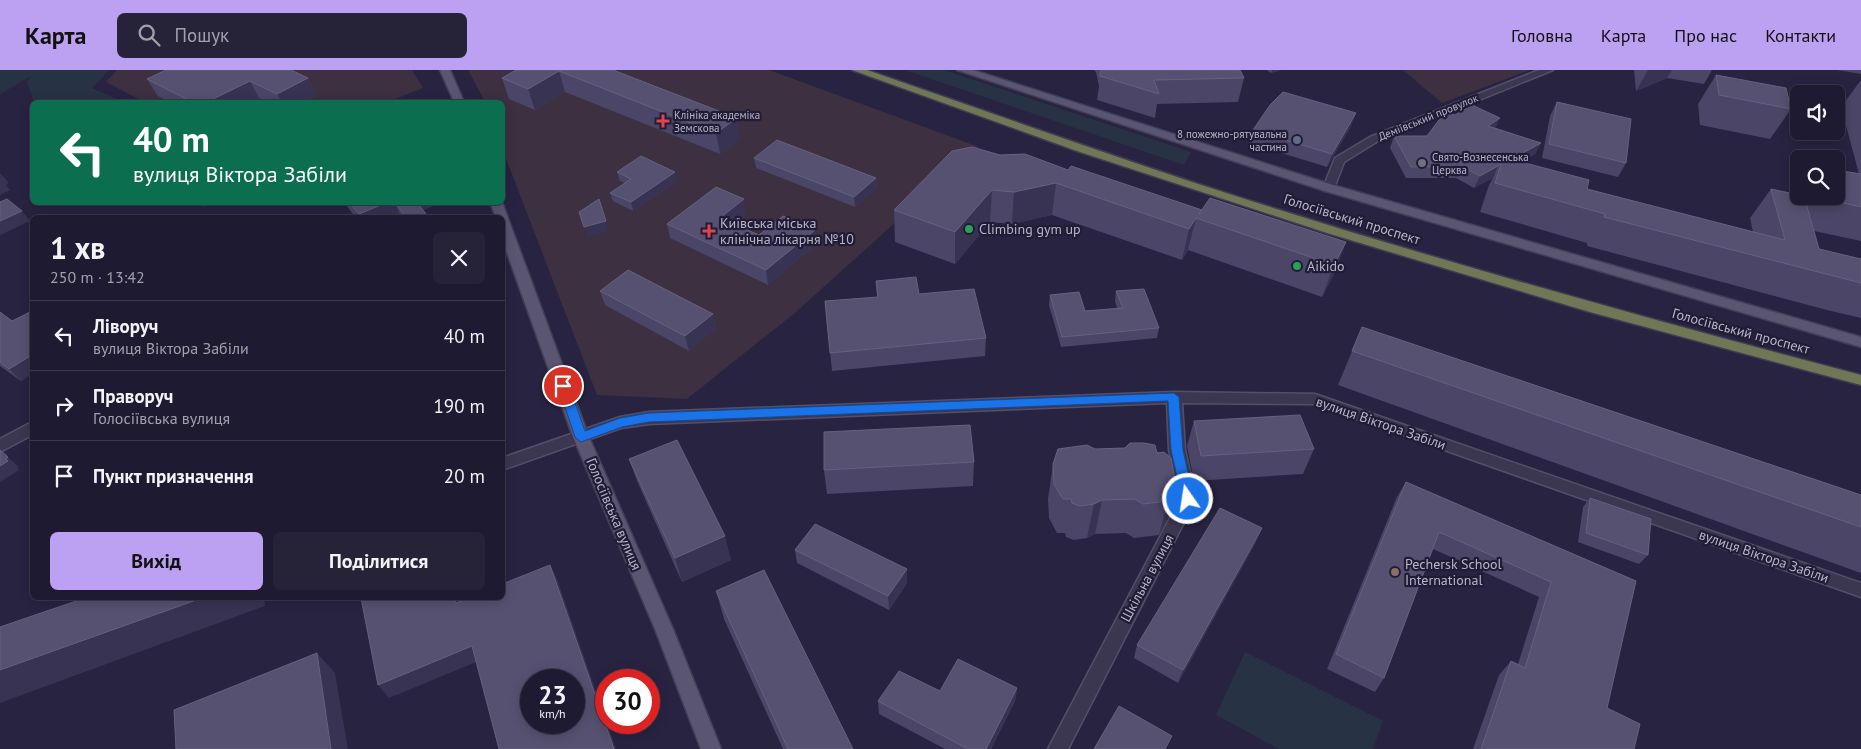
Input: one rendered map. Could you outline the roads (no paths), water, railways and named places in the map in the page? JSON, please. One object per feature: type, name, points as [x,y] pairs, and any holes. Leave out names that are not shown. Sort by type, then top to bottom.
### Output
[{"type":"highway","name":"Голосіївський проспект","points":[[857,70],[1158,175],[1375,244],[1559,298],[1861,380]]},
{"type":"main road","points":[[445,70],[459,100]]},
{"type":"main road","name":"Голосіївський проспект","points":[[962,70],[1328,188],[1861,342]]},
{"type":"main road","name":"Голосіївська вулиця","points":[[506,238],[581,437],[664,629],[711,749]]},
{"type":"street","name":"Деміївський провулок","points":[[1328,188],[1340,160],[1374,139],[1548,70]]},
{"type":"street","name":"вулиця Віктора Забіли","points":[[505,463],[620,422],[649,418],[1174,397],[1315,399],[1861,590]]},
{"type":"street","name":"Шкільна вулиця","points":[[1058,749],[1188,499],[1177,450],[1174,397]]},
{"type":"street","points":[[0,446],[30,429]]},
{"type":"place","name":"Клініка академіка Земскова","points":[[663,121]]},
{"type":"place","name":"8 пожежно-рятувальна частина","points":[[1297,140]]},
{"type":"place","name":"Свято-Вознесенська Церква","points":[[1422,163]]},
{"type":"place","name":"Climbing gym up","points":[[969,229]]},
{"type":"place","name":"Київська міська клінічна лікарня №10","points":[[709,231]]},
{"type":"place","name":"Aikido","points":[[1297,266]]},
{"type":"place","name":"Pechersk School International","points":[[1395,572]]}]
